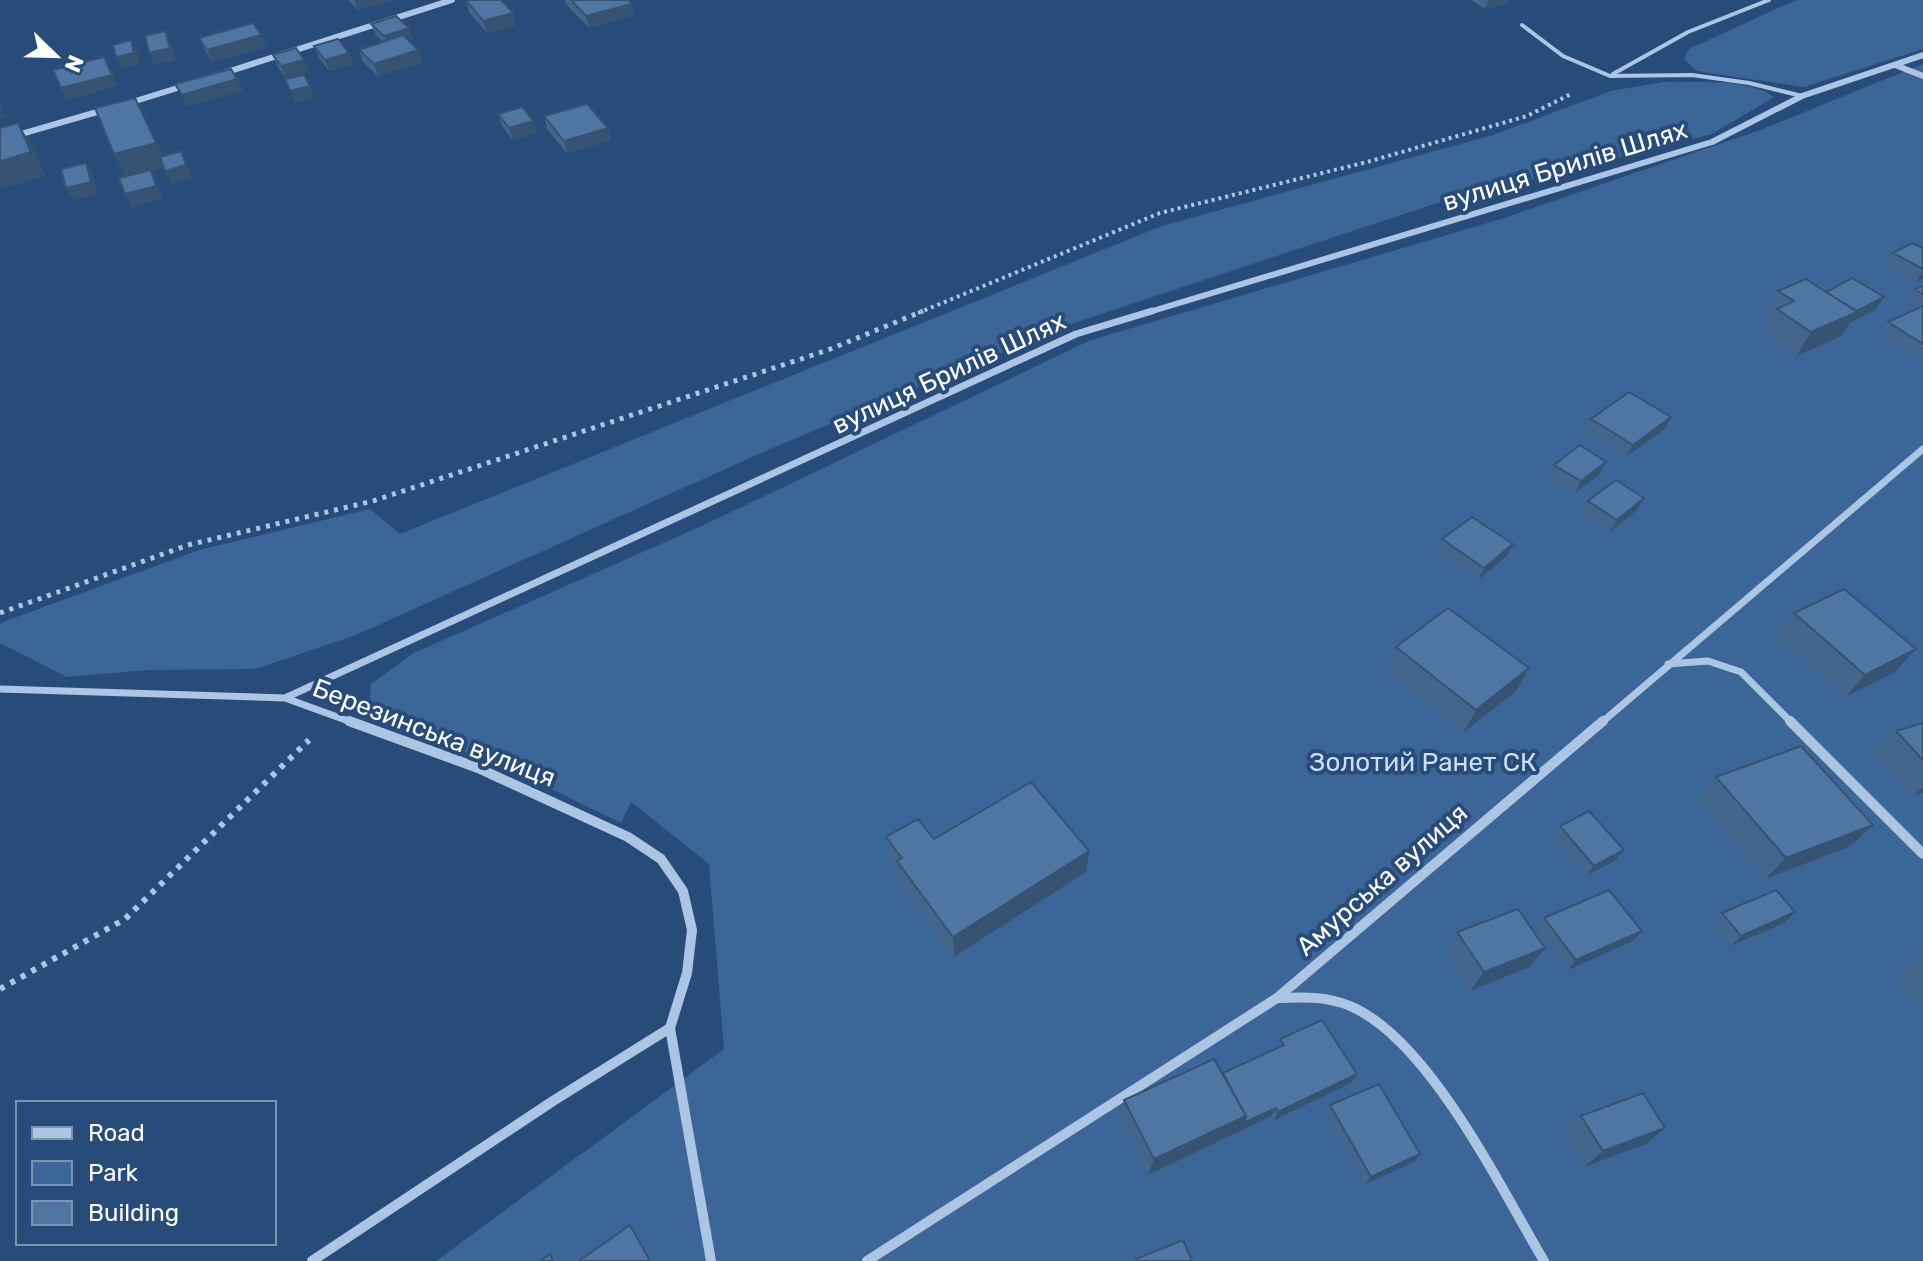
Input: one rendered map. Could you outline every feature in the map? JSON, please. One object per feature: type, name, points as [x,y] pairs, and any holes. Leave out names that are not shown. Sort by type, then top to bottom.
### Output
[{"type":"street","points":[[210,78],[452,0]]},
{"type":"street","name":"вулиця Брилів Шлях","points":[[0,689],[285,698],[1076,334],[1712,142],[1802,96],[1923,55]]},
{"type":"street","points":[[1894,64],[1923,76]]},
{"type":"street","points":[[0,140],[194,83]]},
{"type":"street","name":"Амурська вулиця","points":[[867,1261],[1277,998],[1923,449]]},
{"type":"street","points":[[1667,665],[1708,661],[1741,672],[1923,854]]},
{"type":"street","name":"Березинська вулиця","points":[[285,698],[478,768],[628,837],[661,859],[683,891],[692,930],[687,973],[670,1028],[711,1261]]},
{"type":"street","points":[[1277,998],[1317,995],[1362,1011],[1403,1045],[1438,1089],[1544,1261]]},
{"type":"street","points":[[312,1261],[553,1101],[670,1028]]},
{"type":"lane","points":[[1610,76],[1688,32],[1769,0]]},
{"type":"lane","points":[[1522,25],[1563,56],[1610,76],[1692,75],[1749,83],[1802,96]]},
{"type":"path","points":[[0,613],[188,545],[373,501],[813,356],[1160,213],[1367,162],[1527,116],[1610,76]]},
{"type":"path","points":[[0,989],[125,919],[332,716]]},
{"type":"green space","points":[[1796,0],[1923,0],[1923,49],[1804,87],[1697,71],[1684,59],[1689,49]]},
{"type":"green space","name":"Золотий Ранет СК","points":[[1923,64],[1923,1261],[436,1261],[724,1049],[709,864],[631,802],[621,823],[493,761],[386,727],[369,710],[371,684],[414,653],[706,524],[1091,340],[1501,219],[1760,130]]},
{"type":"green space","points":[[1664,82],[1736,84],[1774,97],[1712,134],[1434,204],[1077,322],[770,449],[356,635],[255,669],[147,670],[67,677],[0,643],[0,624],[3,622],[199,550],[370,509],[400,534],[1162,226],[1493,135],[1611,91]]},
{"type":"building","points":[[466,0],[501,0],[513,13],[483,21]]},
{"type":"building","points":[[571,0],[628,0],[632,4],[586,16]]},
{"type":"building","points":[[396,16],[409,28],[384,36],[371,24]]},
{"type":"building","points":[[253,23],[261,35],[207,50],[199,38]]},
{"type":"building","points":[[165,31],[170,48],[149,53],[145,36]]},
{"type":"building","points":[[403,35],[418,50],[374,64],[359,50]]},
{"type":"building","points":[[338,39],[349,53],[325,60],[314,46]]},
{"type":"building","points":[[131,40],[134,53],[116,57],[113,45]]},
{"type":"building","points":[[296,48],[304,60],[281,66],[273,55]]},
{"type":"building","points":[[104,57],[112,75],[61,88],[53,70]]},
{"type":"building","points":[[231,69],[237,79],[182,95],[175,84]]},
{"type":"building","points":[[304,75],[310,86],[290,91],[285,79]]},
{"type":"building","points":[[135,98],[156,143],[114,154],[95,108]]},
{"type":"building","points":[[587,104],[608,128],[564,141],[544,116]]},
{"type":"building","points":[[522,107],[533,121],[509,128],[498,114]]},
{"type":"building","points":[[18,123],[31,152],[0,161],[0,128]]},
{"type":"building","points":[[181,151],[186,165],[165,171],[160,157]]},
{"type":"building","points":[[86,163],[91,182],[66,188],[61,169]]},
{"type":"building","points":[[151,170],[156,186],[125,194],[119,178]]},
{"type":"building","points":[[1912,243],[1923,248],[1923,269],[1893,253]]},
{"type":"building","points":[[1852,278],[1884,297],[1857,311],[1826,292]]},
{"type":"building","points":[[1806,279],[1857,312],[1811,332],[1777,309],[1794,301],[1778,291]]},
{"type":"building","points":[[1923,306],[1923,344],[1888,322]]},
{"type":"building","points":[[1629,392],[1671,417],[1633,445],[1591,419]]},
{"type":"building","points":[[1580,445],[1606,462],[1581,481],[1554,465]]},
{"type":"building","points":[[1616,480],[1644,498],[1617,520],[1588,501]]},
{"type":"building","points":[[1472,517],[1513,544],[1484,568],[1442,539]]},
{"type":"building","points":[[1844,589],[1916,649],[1865,675],[1794,613]]},
{"type":"building","points":[[1448,608],[1529,668],[1476,710],[1396,647]]},
{"type":"building","points":[[1923,723],[1923,760],[1896,731]]},
{"type":"building","points":[[1801,746],[1873,825],[1786,858],[1716,777]]},
{"type":"building","points":[[1031,782],[1089,851],[953,937],[897,861],[902,858],[886,837],[918,819],[934,839]]},
{"type":"building","points":[[1589,811],[1624,850],[1594,866],[1560,826]]},
{"type":"building","points":[[1609,890],[1642,931],[1576,960],[1544,918]]},
{"type":"building","points":[[1776,890],[1795,912],[1741,936],[1722,913]]},
{"type":"building","points":[[1518,909],[1545,948],[1484,972],[1457,932]]},
{"type":"building","points":[[1322,1020],[1357,1074],[1278,1112],[1276,1108],[1243,1123],[1246,1116],[1223,1073],[1284,1045],[1280,1039]]},
{"type":"building","points":[[1214,1059],[1246,1116],[1154,1159],[1124,1100]]},
{"type":"building","points":[[1379,1084],[1420,1154],[1371,1177],[1330,1105]]},
{"type":"building","points":[[1643,1093],[1665,1128],[1603,1151],[1581,1116]]},
{"type":"building","points":[[630,1225],[650,1261],[579,1261]]},
{"type":"building","points":[[1183,1240],[1192,1261],[1136,1259]]},
{"type":"building","points":[[550,1254],[553,1261],[540,1261]]}]
